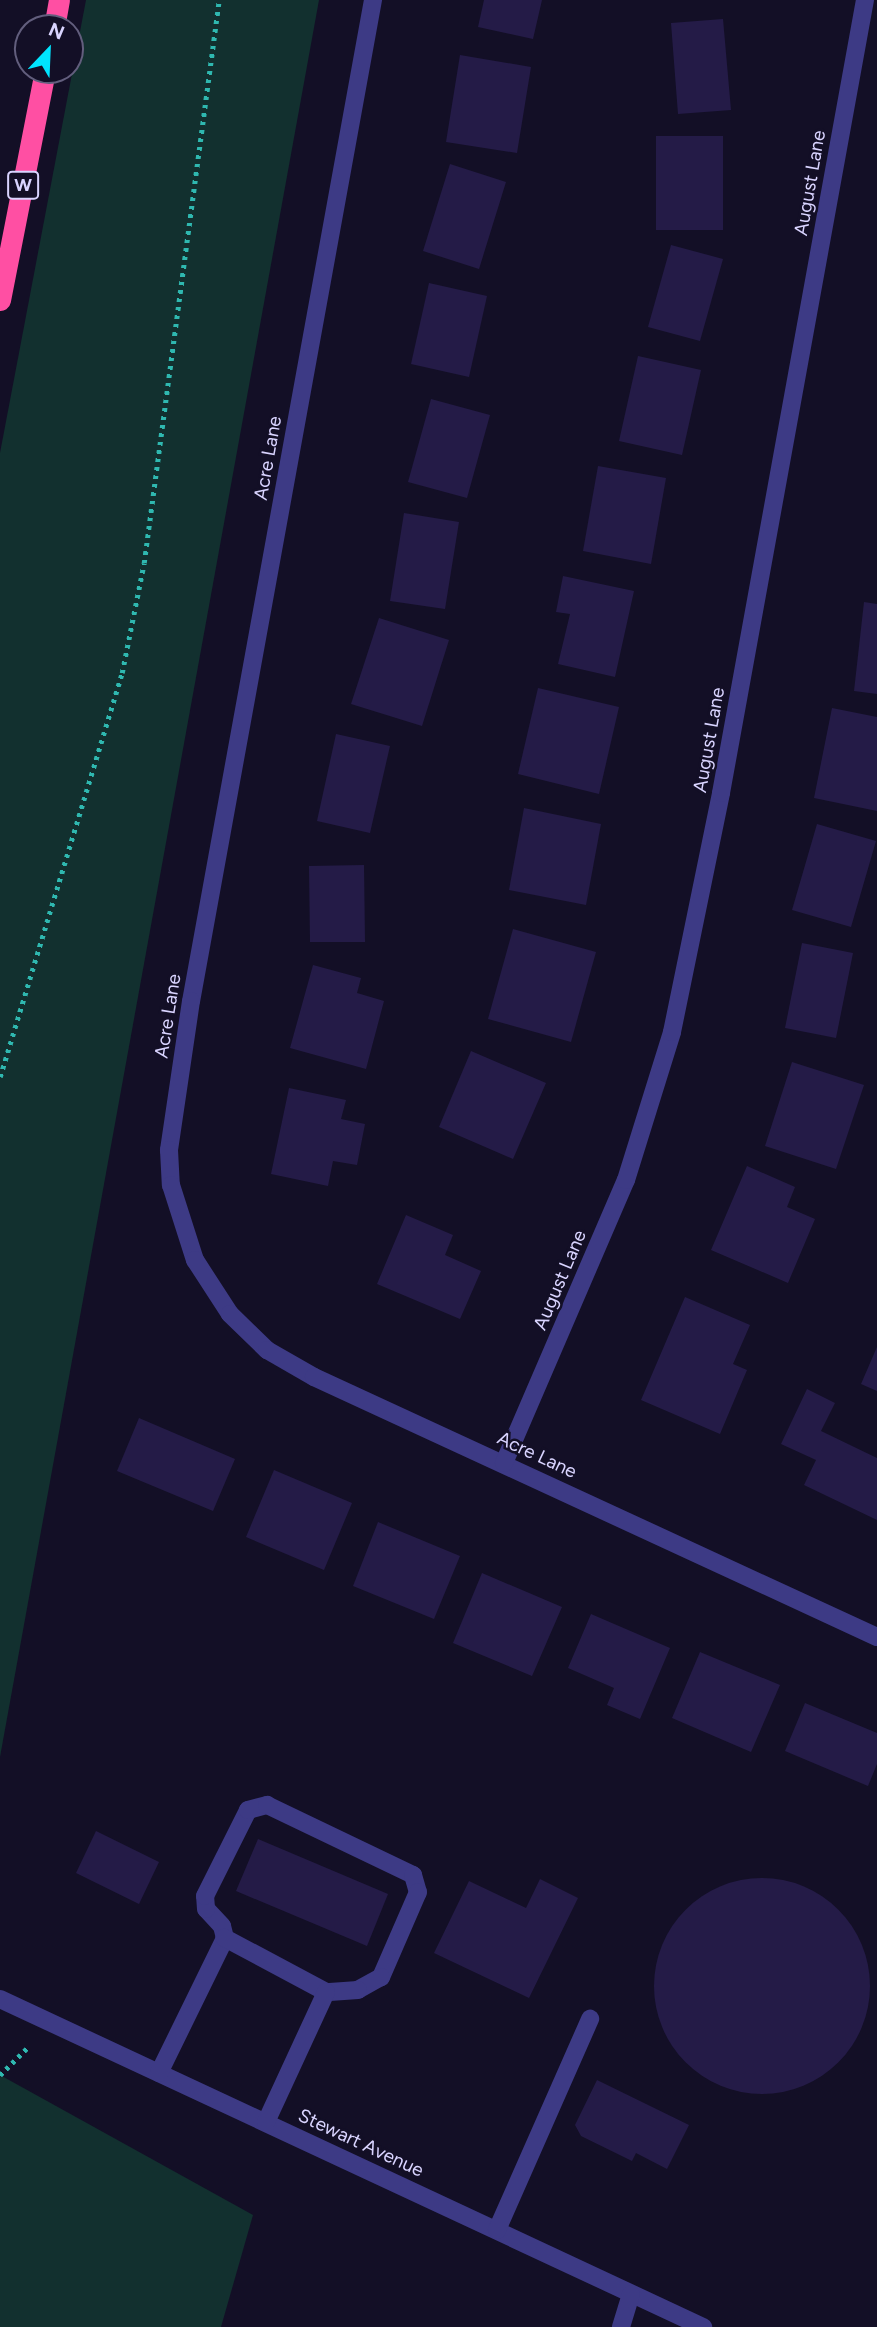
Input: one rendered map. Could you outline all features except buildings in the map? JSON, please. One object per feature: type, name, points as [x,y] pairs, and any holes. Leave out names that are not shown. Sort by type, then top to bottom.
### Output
[{"type":"highway","name":"W","points":[[0,300],[42,84]]},
{"type":"street","name":"Acre Lane","points":[[373,0],[191,1001],[169,1150],[171,1185],[195,1261],[230,1314],[267,1350],[314,1377],[877,1637]]},
{"type":"street","name":"August Lane","points":[[504,1463],[626,1180],[672,1032],[721,793],[864,0]]},
{"type":"street","points":[[159,2073],[225,1938],[222,1926],[206,1909],[205,1896],[248,1810],[267,1805],[413,1875],[418,1892],[381,1977],[358,1990],[326,1992],[225,1938]]},
{"type":"street","points":[[265,2122],[326,1992]]},
{"type":"street","name":"Stewart Avenue","points":[[0,1999],[703,2327]]},
{"type":"street","points":[[497,2231],[590,2019]]},
{"type":"street","points":[[621,2327],[631,2294]]},
{"type":"path","points":[[0,1077],[67,865],[122,673],[137,600],[161,458],[219,0]]},
{"type":"green space","points":[[86,0],[319,0],[0,1757],[0,453],[70,84],[84,84],[83,14]]},
{"type":"green space","points":[[0,2075],[253,2215],[221,2327],[0,2327]]}]
